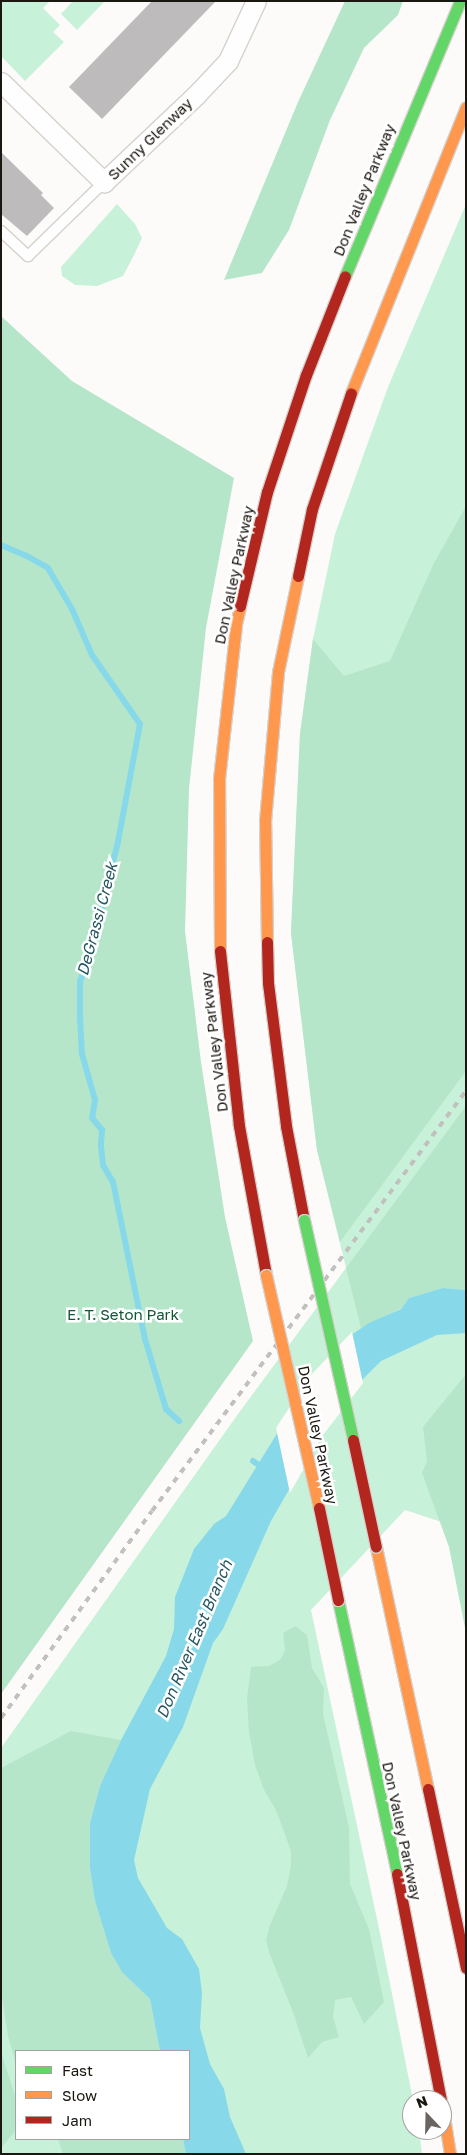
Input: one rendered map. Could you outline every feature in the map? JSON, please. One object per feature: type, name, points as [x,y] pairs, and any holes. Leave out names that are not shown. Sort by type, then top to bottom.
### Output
[{"type":"highway","name":"Don Valley Parkway","points":[[439,2090],[403,1904],[305,1441],[266,1275],[239,1126],[220,964],[219,779],[236,624],[268,492],[306,375],[367,219],[460,1]]},
{"type":"highway","points":[[466,107],[353,386],[315,499],[278,672],[265,821],[268,983],[286,1126],[304,1220],[466,1968]]},
{"type":"highway","points":[[448,2140],[450,2154]]},
{"type":"street","name":"Sunny Glenway","points":[[1,82],[104,182],[196,95],[228,60],[256,1]]},
{"type":"lane","points":[[1,231],[28,256],[104,182]]},
{"type":"green space","points":[[1,1],[50,1],[43,8],[60,25],[53,32],[64,42],[25,81],[1,56]]},
{"type":"green space","points":[[73,1],[105,1],[77,30],[61,14]]},
{"type":"green space","points":[[345,1],[403,1],[398,15],[364,48],[330,120],[289,230],[262,273],[224,280],[298,102]]},
{"type":"green space","points":[[117,204],[135,224],[142,238],[133,257],[123,276],[97,286],[75,285],[62,276],[61,267]]},
{"type":"green space","points":[[466,204],[466,1530],[405,1510],[311,1610],[380,1933],[411,2090],[402,2090],[402,2140],[420,2140],[422,2154],[1,2154],[1,1748],[238,1414],[346,1268],[317,1150],[291,933],[300,734],[313,639],[335,534],[388,387]]},
{"type":"green space","name":"E. T. Seton Park","points":[[1,316],[72,381],[234,478],[206,628],[189,789],[185,931],[201,1062],[225,1217],[253,1341],[1,1694]]},
{"type":"green space","points":[[466,506],[466,1071],[340,1242],[317,1150],[291,933],[300,734],[313,639],[344,676],[390,661],[433,565]]},
{"type":"green space","points":[[466,1106],[466,1290],[443,1288],[409,1298],[401,1308],[361,1328],[346,1268]]},
{"type":"green space","points":[[466,1374],[466,1633],[449,1547],[422,1473],[427,1461],[423,1427]]},
{"type":"green space","points":[[295,1626],[307,1635],[312,1668],[324,1688],[323,1714],[349,1827],[350,1884],[369,1929],[384,2002],[364,2024],[351,1997],[335,2000],[333,2017],[339,2037],[322,2042],[308,2058],[266,1940],[270,1925],[287,1886],[291,1865],[291,1851],[276,1810],[264,1790],[255,1765],[249,1732],[247,1698],[251,1667],[269,1666],[280,1660],[285,1650],[283,1633]]},
{"type":"green space","points":[[71,1731],[121,1740],[100,1786],[90,1823],[90,1868],[95,1901],[111,1953],[122,1972],[150,1999],[160,2050],[15,2050],[15,2060],[8,2036],[1,1990],[1,1768]]},
{"type":"green space","points":[[1,2052],[15,2096],[15,2131],[1,2148]]},
{"type":"green space","points":[[58,2140],[183,2140],[186,2154],[63,2154]]},
{"type":"water","name":"Don River East Branch","points":[[443,1288],[466,1290],[466,1333],[437,1335],[381,1361],[363,1379],[321,1434],[271,1521],[223,1629],[213,1643],[183,1727],[150,1789],[134,1860],[138,1878],[167,1928],[182,1939],[199,1969],[202,1993],[200,2028],[210,2064],[224,2089],[230,2117],[246,2154],[186,2154],[183,2140],[190,2140],[190,2050],[160,2050],[150,1999],[122,1972],[111,1953],[95,1901],[90,1868],[90,1823],[100,1786],[121,1740],[166,1656],[174,1629],[175,1597],[194,1549],[214,1524],[226,1516],[312,1377],[351,1335],[369,1323],[401,1309],[409,1298]]},
{"type":"pier","points":[[352,1332],[363,1383],[323,1435],[290,1493],[276,1428],[310,1376]]},
{"type":"building","points":[[152,1],[216,1],[102,119],[69,87]]},
{"type":"building","points":[[1,152],[43,193],[41,195],[54,208],[27,236],[1,214]]},
{"type":"waterway","name":"DeGrassi Creek","points":[[1,545],[25,555],[48,568],[72,609],[92,655],[140,724],[118,842],[94,939],[80,982],[82,1054],[95,1100],[92,1118],[102,1130],[103,1165],[113,1182],[145,1339],[166,1409],[179,1421]]},
{"type":"waterway","name":"DeGrassi Creek","points":[[253,1461],[265,1469]]},
{"type":"railway","points":[[1,1718],[152,1511],[466,1091]]},
{"type":"traffic: fast","points":[[345,276],[460,1]]},
{"type":"traffic: fast","points":[[304,1220],[353,1440]]},
{"type":"traffic: fast","points":[[338,1600],[397,1874]]},
{"type":"traffic: slow","points":[[351,393],[466,107]]},
{"type":"traffic: slow","points":[[267,942],[265,821],[278,672],[298,576]]},
{"type":"traffic: slow","points":[[220,951],[219,779],[236,624],[240,606]]},
{"type":"traffic: slow","points":[[266,1275],[319,1508]]},
{"type":"traffic: slow","points":[[376,1547],[428,1789]]},
{"type":"traffic: slow","points":[[448,2140],[450,2154]]},
{"type":"traffic: jam","points":[[240,606],[267,492],[306,375],[345,276]]},
{"type":"traffic: jam","points":[[298,576],[312,509],[351,393]]},
{"type":"traffic: jam","points":[[267,942],[268,983],[286,1126],[304,1220]]},
{"type":"traffic: jam","points":[[220,951],[239,1126],[266,1275]]},
{"type":"traffic: jam","points":[[353,1440],[376,1547]]},
{"type":"traffic: jam","points":[[319,1508],[338,1600]]},
{"type":"traffic: jam","points":[[428,1789],[466,1968]]},
{"type":"traffic: jam","points":[[397,1874],[439,2090]]}]
